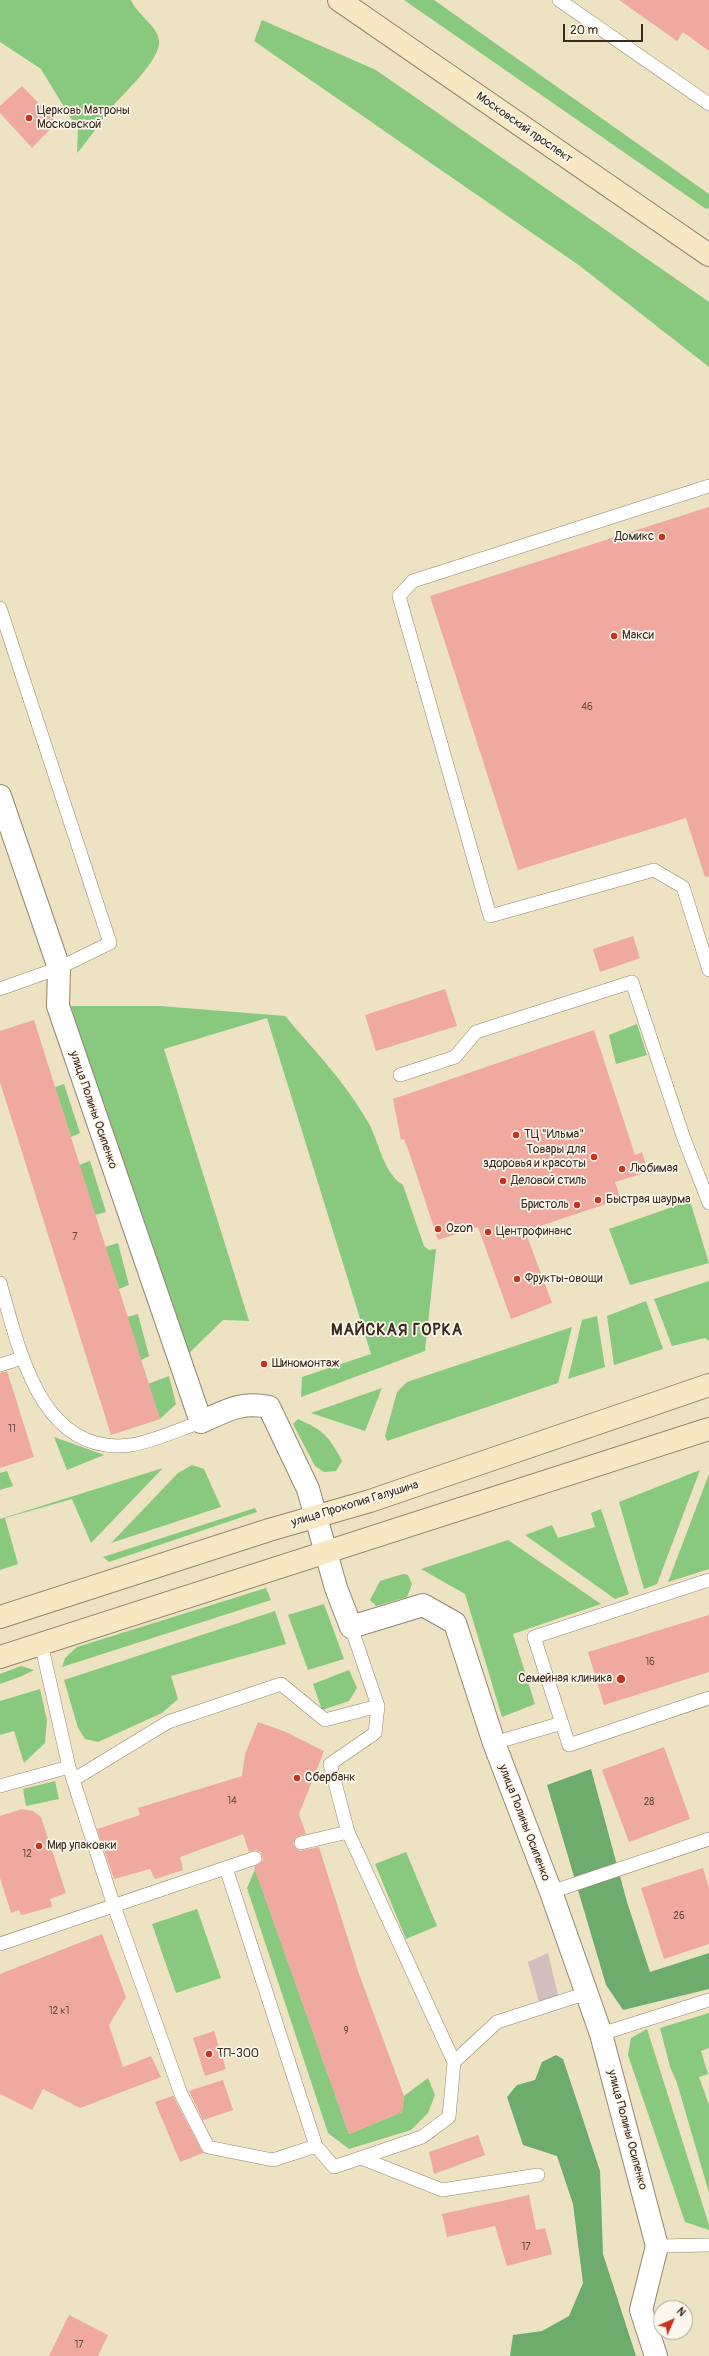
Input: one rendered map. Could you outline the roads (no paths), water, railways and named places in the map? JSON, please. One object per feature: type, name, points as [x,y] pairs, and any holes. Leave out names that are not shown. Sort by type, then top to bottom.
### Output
[{"type":"main road","name":"Московский проспект","points":[[339,0],[709,255]]},
{"type":"main road","name":"улица Прокопия Галушина","points":[[0,1617],[314,1516],[370,1502],[709,1385]]},
{"type":"main road","points":[[0,1657],[709,1430]]},
{"type":"street","name":"улица Полины Осипенко","points":[[0,796],[58,968],[58,1006],[201,1422]]},
{"type":"street","points":[[201,1422],[227,1410],[252,1403],[269,1407],[308,1489],[325,1554],[351,1626]]},
{"type":"street","name":"улица Полины Осипенко","points":[[351,1626],[423,1605],[455,1623],[494,1743],[551,1892],[601,2034],[657,2246],[641,2310],[656,2356]]},
{"type":"lane","points":[[559,0],[709,104]]},
{"type":"lane","points":[[709,486],[413,581],[399,596],[490,916],[654,870],[684,887],[709,970]]},
{"type":"lane","points":[[0,608],[110,944],[58,968],[0,989]]},
{"type":"lane","points":[[400,1075],[455,1057],[476,1032],[632,982],[705,1178],[709,1203]]},
{"type":"lane","points":[[0,1283],[27,1371],[50,1412],[73,1432],[97,1444],[131,1445],[201,1422]]},
{"type":"lane","points":[[0,1365],[22,1358]]},
{"type":"lane","points":[[709,1580],[534,1637],[569,1745],[709,1698]]},
{"type":"lane","points":[[226,1868],[316,2146],[334,2167],[422,2137],[449,2117],[454,2062],[348,1832],[330,1764],[375,1733],[378,1706],[351,1626]]},
{"type":"lane","points":[[41,1643],[69,1767],[114,1906],[181,2094],[208,2147],[273,2160],[316,2146]]},
{"type":"lane","points":[[74,1780],[168,1722],[281,1684],[325,1720],[378,1706]]},
{"type":"lane","points":[[494,1743],[562,1723]]},
{"type":"lane","points":[[0,1786],[69,1767]]},
{"type":"lane","points":[[301,1843],[348,1832]]},
{"type":"lane","points":[[551,1892],[709,1839]]},
{"type":"lane","points":[[0,1944],[255,1858]]},
{"type":"lane","points":[[454,2062],[498,2022],[587,1993]]},
{"type":"lane","points":[[601,2034],[709,2000]]},
{"type":"lane","points":[[361,2158],[442,2190],[538,2175]]},
{"type":"lane","points":[[657,2246],[709,2245]]},
{"type":"place","name":"Церковь Матроны Московской","points":[[29,118]]},
{"type":"place","name":"Домикс","points":[[662,537]]},
{"type":"place","name":"Макси","points":[[614,636]]},
{"type":"place","name":"ТЦ \"Ильма\"","points":[[516,1135]]},
{"type":"place","name":"Товары для здоровья и красоты","points":[[594,1157]]},
{"type":"place","name":"Любимая","points":[[622,1169]]},
{"type":"place","name":"Деловой стиль","points":[[503,1181]]},
{"type":"place","name":"Быстрая шаурма","points":[[598,1200]]},
{"type":"place","name":"Бристоль","points":[[577,1205]]},
{"type":"place","name":"Ozon","points":[[438,1229]]},
{"type":"place","name":"Центрофинанс","points":[[488,1232]]},
{"type":"place","name":"Фрукты-овощи","points":[[517,1279]]},
{"type":"place","name":"Шиномонтаж","points":[[264,1364]]},
{"type":"place","name":"Семейная клиника","points":[[621,1679]]},
{"type":"place","name":"Сбербанк","points":[[297,1778]]},
{"type":"place","name":"Мир упаковки","points":[[39,1846]]},
{"type":"place","name":"ТП-300","points":[[209,2054]]},
{"type":"district","name":"МАЙСКАЯ ГОРКА","points":[[397,1331]]}]
